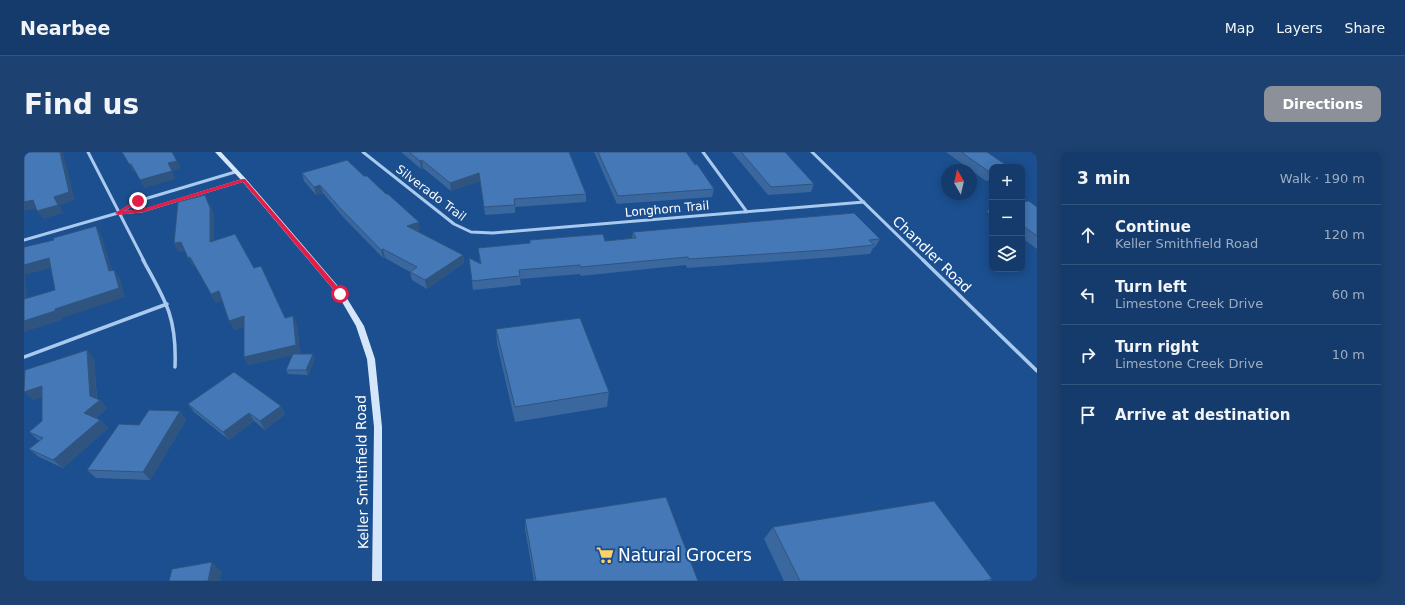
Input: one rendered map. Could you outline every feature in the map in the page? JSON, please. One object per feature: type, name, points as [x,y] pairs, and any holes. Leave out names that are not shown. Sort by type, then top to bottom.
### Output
[{"type":"main road","name":"Keller Smithfield Road","points":[[218,152],[244,180],[340,294],[360,326],[368,352],[375,391],[378,428],[377,581]]},
{"type":"street","points":[[88,152],[118,213],[167,304],[173,319],[176,337],[175,367]]},
{"type":"street","name":"Silverado Trail","points":[[363,152],[454,224],[471,232]]},
{"type":"street","points":[[703,152],[746,212]]},
{"type":"street","name":"Chandler Road","points":[[812,152],[1037,371]]},
{"type":"street","points":[[118,213],[138,201],[235,172]]},
{"type":"street","points":[[24,240],[118,213],[142,211],[244,180]]},
{"type":"street","name":"Longhorn Trail","points":[[471,232],[493,233],[864,202]]},
{"type":"street","points":[[24,357],[167,304]]},
{"type":"building","points":[[24,152],[60,152],[69,192],[54,197],[58,205],[37,211],[33,200],[24,202]]},
{"type":"building","points":[[122,152],[172,152],[177,161],[168,163],[172,171],[140,180]]},
{"type":"building","points":[[409,152],[569,152],[586,194],[514,199],[515,205],[484,207],[479,173],[450,183],[422,160],[420,161]]},
{"type":"building","points":[[598,152],[686,152],[695,165],[697,164],[714,189],[618,196]]},
{"type":"building","points":[[741,152],[785,152],[814,184],[771,187]]},
{"type":"building","points":[[961,152],[987,152],[1005,164],[989,164],[989,172]]},
{"type":"building","points":[[347,160],[419,222],[407,226],[463,255],[425,280],[410,272],[417,267],[383,249],[381,250],[320,185],[314,187],[302,173]]},
{"type":"building","points":[[205,195],[210,208],[210,242],[235,234],[254,268],[261,266],[285,318],[293,316],[296,345],[244,357],[244,316],[229,321],[219,291],[211,294],[190,257],[188,258],[181,242],[174,243],[178,202]]},
{"type":"building","points":[[1029,201],[1037,207],[1037,236],[1025,227],[1025,202]]},
{"type":"building","points":[[854,213],[880,239],[869,240],[874,245],[826,250],[689,259],[688,257],[581,267],[580,265],[519,270],[520,276],[472,281],[469,258],[481,264],[478,248],[530,243],[530,240],[603,234],[605,241],[636,238],[633,232]]},
{"type":"building","points":[[96,226],[109,271],[114,270],[119,288],[24,321],[24,299],[55,290],[49,258],[24,265],[24,247],[54,240],[53,238]]},
{"type":"building","points":[[580,318],[609,392],[515,407],[496,329]]},
{"type":"building","points":[[87,350],[90,396],[100,400],[84,413],[100,420],[53,460],[29,449],[43,438],[29,432],[42,421],[42,386],[24,392],[25,370]]},
{"type":"building","points":[[293,354],[313,354],[306,370],[286,370]]},
{"type":"building","points":[[234,372],[281,406],[260,421],[249,413],[223,432],[188,404]]},
{"type":"building","points":[[149,410],[180,411],[143,472],[87,470],[119,424],[139,425]]},
{"type":"building","name":"Natural Grocers","points":[[666,497],[698,581],[536,581],[525,519]]},
{"type":"building","points":[[934,501],[992,579],[983,581],[800,581],[773,527]]},
{"type":"building","points":[[212,562],[208,581],[169,581],[172,569]]},
{"type":"place","name":"Natural Grocers","points":[[605,555]]},
{"type":"route","points":[[138,201],[118,213],[142,211],[244,180],[340,294]]}]
